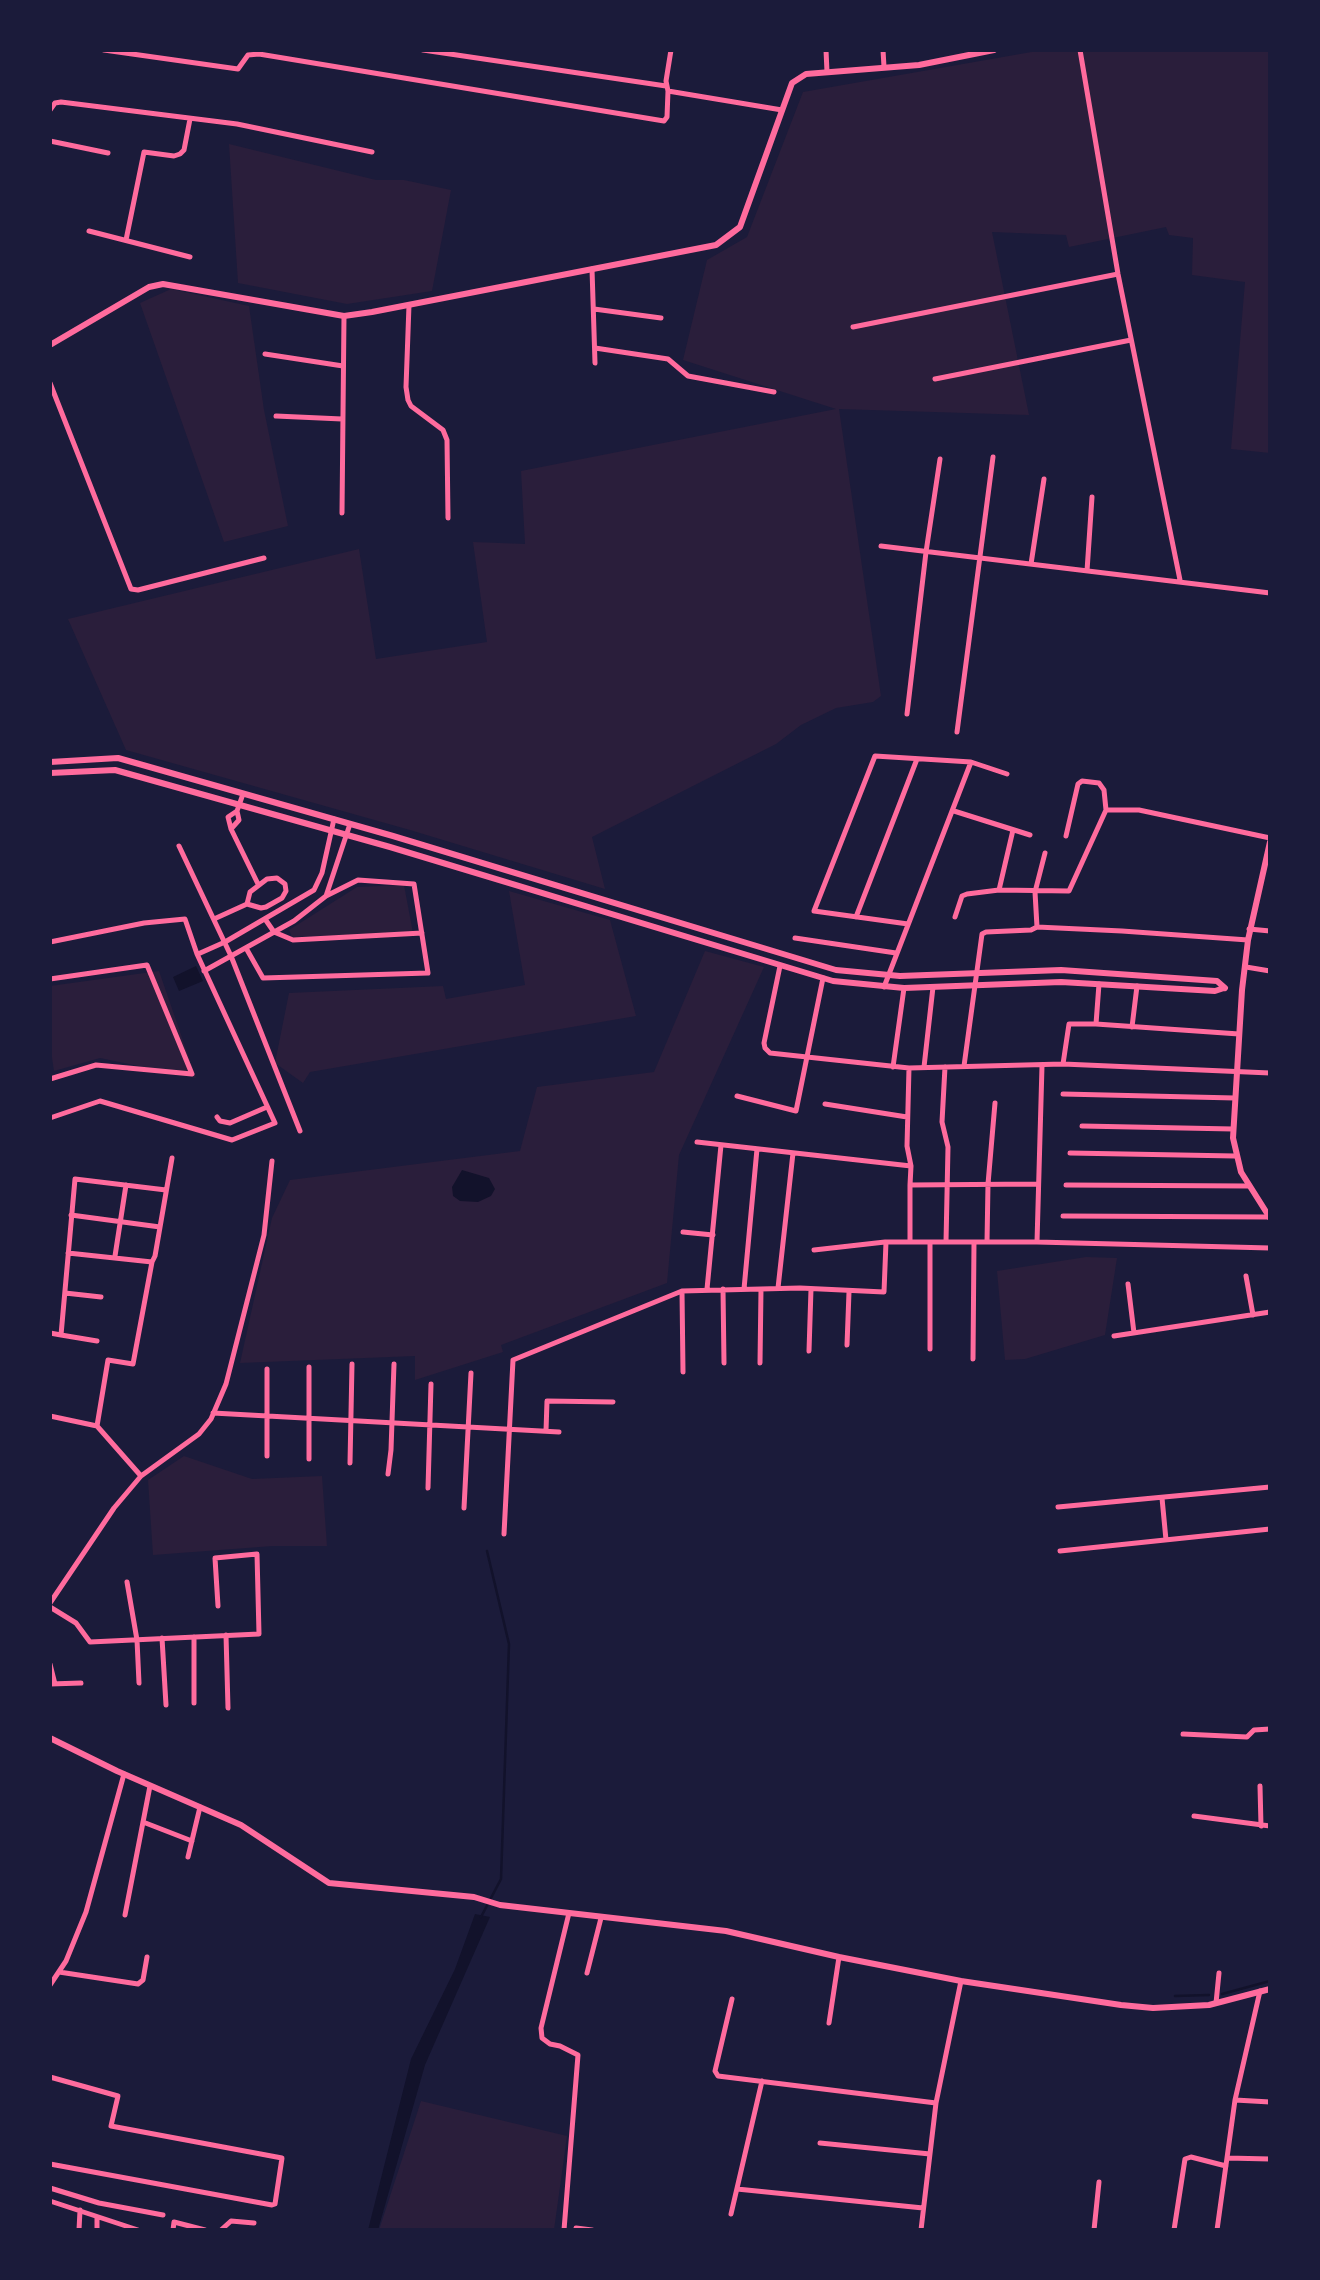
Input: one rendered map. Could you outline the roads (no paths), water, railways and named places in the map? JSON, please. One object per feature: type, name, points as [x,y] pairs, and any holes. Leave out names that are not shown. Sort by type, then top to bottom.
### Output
[{"type":"main road","points":[[50,345],[149,288],[163,284],[344,316],[716,244],[740,227],[792,84],[806,74],[919,64],[994,50]]},
{"type":"main road","points":[[50,762],[118,758],[836,970],[888,975],[1061,970],[1217,981],[1226,988]]},
{"type":"main road","points":[[50,774],[115,770],[846,983],[904,988],[1061,982],[1242,990]]},
{"type":"main road","points":[[1270,840],[1248,940],[1234,1129],[1236,1156],[1248,1186],[1270,1218]]},
{"type":"main road","points":[[558,898],[562,887]]},
{"type":"main road","points":[[1125,986],[1128,974]]},
{"type":"main road","points":[[50,1738],[240,1825],[330,1882],[474,1897],[500,1905],[726,1932],[961,1980],[1153,2008],[1216,2004],[1270,1989]]},
{"type":"street","points":[[104,50],[238,69],[245,56],[251,54],[664,121],[668,117],[671,50]]},
{"type":"street","points":[[422,50],[782,110]]},
{"type":"street","points":[[826,50],[827,72]]},
{"type":"street","points":[[882,50],[884,68]]},
{"type":"street","points":[[1080,50],[1118,274],[1180,580]]},
{"type":"street","points":[[50,110],[61,102],[237,124],[372,152]]},
{"type":"street","points":[[126,240],[144,152],[180,154],[190,119]]},
{"type":"street","points":[[50,142],[108,153]]},
{"type":"street","points":[[89,231],[190,256]]},
{"type":"street","points":[[592,269],[596,363]]},
{"type":"street","points":[[853,327],[1118,274]]},
{"type":"street","points":[[409,305],[408,400],[444,430],[448,518]]},
{"type":"street","points":[[594,309],[661,318]]},
{"type":"street","points":[[342,512],[344,316]]},
{"type":"street","points":[[935,379],[1131,340]]},
{"type":"street","points":[[595,348],[668,359],[688,376],[774,392]]},
{"type":"street","points":[[266,354],[343,366]]},
{"type":"street","points":[[50,383],[131,589],[264,558]]},
{"type":"street","points":[[276,416],[342,420]]},
{"type":"street","points":[[956,732],[993,457]]},
{"type":"street","points":[[907,714],[940,459]]},
{"type":"street","points":[[1031,564],[1044,479]]},
{"type":"street","points":[[1087,571],[1092,496]]},
{"type":"street","points":[[881,546],[1270,592]]},
{"type":"street","points":[[908,924],[814,910],[875,756],[971,762],[1007,774]]},
{"type":"street","points":[[856,917],[918,759]]},
{"type":"street","points":[[884,986],[971,762]]},
{"type":"street","points":[[955,917],[962,896],[999,890],[1070,890],[1106,810],[1104,790],[1099,783],[1078,784],[1066,836]]},
{"type":"street","points":[[243,794],[238,808],[240,820],[231,829],[258,884]]},
{"type":"street","points":[[1106,810],[1139,810],[1270,840]]},
{"type":"street","points":[[954,811],[1030,835]]},
{"type":"street","points":[[197,954],[314,890],[322,873],[334,820]]},
{"type":"street","points":[[326,896],[350,824]]},
{"type":"street","points":[[999,890],[1013,830]]},
{"type":"street","points":[[180,846],[231,956],[300,1130]]},
{"type":"street","points":[[1037,927],[1035,892],[1045,854]]},
{"type":"street","points":[[214,919],[248,904],[266,907],[282,898],[285,884],[277,878],[267,879],[250,892],[248,904]]},
{"type":"street","points":[[204,970],[294,921],[326,896],[358,880],[414,884],[428,973],[263,978],[246,948]]},
{"type":"street","points":[[50,942],[185,919],[204,970],[275,1124],[232,1140],[100,1100],[50,1118]]},
{"type":"street","points":[[265,919],[274,932],[293,940],[422,934]]},
{"type":"street","points":[[964,1066],[982,934],[986,932],[1037,927],[1248,940]]},
{"type":"street","points":[[1250,928],[1270,932]]},
{"type":"street","points":[[795,938],[897,953]]},
{"type":"street","points":[[50,979],[147,965],[192,1074],[96,1065],[50,1079]]},
{"type":"street","points":[[780,965],[765,1048],[770,1053],[910,1068],[1063,1064],[1270,1073]]},
{"type":"street","points":[[1246,967],[1270,971]]},
{"type":"street","points":[[737,1096],[796,1110],[823,978]]},
{"type":"street","points":[[1096,1024],[1099,984]]},
{"type":"street","points":[[924,1067],[934,986]]},
{"type":"street","points":[[1132,1027],[1137,986]]},
{"type":"street","points":[[893,1067],[904,988]]},
{"type":"street","points":[[1063,1064],[1069,1024],[1239,1034]]},
{"type":"street","points":[[1036,1242],[1042,1066]]},
{"type":"street","points":[[945,1067],[942,1122],[948,1147],[946,1242]]},
{"type":"street","points":[[910,1068],[910,1242]]},
{"type":"street","points":[[1063,1094],[1235,1098]]},
{"type":"street","points":[[825,1104],[907,1117]]},
{"type":"street","points":[[987,1242],[995,1104]]},
{"type":"street","points":[[217,1117],[230,1123],[267,1107]]},
{"type":"street","points":[[1082,1126],[1234,1129]]},
{"type":"street","points":[[697,1142],[911,1166]]},
{"type":"street","points":[[707,1289],[721,1145]]},
{"type":"street","points":[[744,1289],[758,1149]]},
{"type":"street","points":[[778,1288],[793,1153]]},
{"type":"street","points":[[1070,1153],[1236,1156]]},
{"type":"street","points":[[97,1426],[108,1360],[133,1364],[172,1158]]},
{"type":"street","points":[[218,1606],[214,1558],[257,1554],[259,1634],[90,1642],[73,1620],[50,1605],[114,1508],[140,1476],[199,1434],[213,1413],[226,1384],[264,1235],[272,1161]]},
{"type":"street","points":[[61,1335],[75,1179],[166,1190]]},
{"type":"street","points":[[910,1185],[1037,1184]]},
{"type":"street","points":[[115,1257],[126,1185]]},
{"type":"street","points":[[1066,1185],[1248,1186]]},
{"type":"street","points":[[72,1215],[160,1227]]},
{"type":"street","points":[[1063,1216],[1270,1218]]},
{"type":"street","points":[[683,1232],[714,1235]]},
{"type":"street","points":[[814,1250],[886,1242],[1270,1248]]},
{"type":"street","points":[[504,1534],[513,1360],[682,1291],[778,1288],[884,1292],[886,1242]]},
{"type":"street","points":[[930,1242],[930,1349]]},
{"type":"street","points":[[973,1359],[974,1242]]},
{"type":"street","points":[[68,1253],[152,1262]]},
{"type":"street","points":[[1246,1276],[1253,1315]]},
{"type":"street","points":[[1128,1284],[1134,1333]]},
{"type":"street","points":[[760,1364],[761,1288]]},
{"type":"street","points":[[723,1289],[724,1362]]},
{"type":"street","points":[[810,1351],[811,1289]]},
{"type":"street","points":[[682,1291],[683,1372]]},
{"type":"street","points":[[847,1345],[849,1292]]},
{"type":"street","points":[[65,1293],[102,1296]]},
{"type":"street","points":[[1114,1336],[1270,1312]]},
{"type":"street","points":[[50,1333],[97,1341]]},
{"type":"street","points":[[350,1462],[352,1364]]},
{"type":"street","points":[[388,1474],[394,1364]]},
{"type":"street","points":[[309,1367],[309,1459]]},
{"type":"street","points":[[267,1370],[267,1456]]},
{"type":"street","points":[[464,1508],[471,1373]]},
{"type":"street","points":[[428,1488],[431,1384]]},
{"type":"street","points":[[546,1431],[548,1401],[612,1402]]},
{"type":"street","points":[[213,1413],[559,1432]]},
{"type":"street","points":[[50,1416],[97,1426],[140,1476]]},
{"type":"street","points":[[1058,1508],[1270,1487]]},
{"type":"street","points":[[1162,1498],[1166,1540]]},
{"type":"street","points":[[1060,1551],[1270,1530]]},
{"type":"street","points":[[128,1582],[139,1683]]},
{"type":"street","points":[[226,1636],[228,1708]]},
{"type":"street","points":[[162,1638],[166,1706]]},
{"type":"street","points":[[194,1638],[194,1703]]},
{"type":"street","points":[[50,1664],[53,1684],[82,1682]]},
{"type":"street","points":[[1182,1734],[1247,1736],[1254,1730],[1270,1729]]},
{"type":"street","points":[[50,1985],[66,1961],[86,1912],[124,1774]]},
{"type":"street","points":[[124,1915],[150,1786]]},
{"type":"street","points":[[1260,1786],[1261,1826]]},
{"type":"street","points":[[188,1858],[200,1807]]},
{"type":"street","points":[[1194,1816],[1270,1826]]},
{"type":"street","points":[[143,1822],[192,1841]]},
{"type":"street","points":[[564,2230],[578,2055],[550,2044],[542,2038],[541,2028],[570,1913]]},
{"type":"street","points":[[587,1973],[601,1918]]},
{"type":"street","points":[[829,2023],[840,1957]]},
{"type":"street","points":[[59,1972],[138,1984],[143,1980],[147,1958]]},
{"type":"street","points":[[1216,2004],[1219,1973]]},
{"type":"street","points":[[921,2230],[936,2102],[961,1980]]},
{"type":"street","points":[[1218,2230],[1235,2100],[1260,1992]]},
{"type":"street","points":[[732,1999],[716,2074],[936,2102]]},
{"type":"street","points":[[50,2077],[118,2096],[111,2126],[282,2158],[276,2204],[272,2206],[50,2164]]},
{"type":"street","points":[[731,2214],[762,2081]]},
{"type":"street","points":[[1235,2100],[1270,2102]]},
{"type":"street","points":[[820,2143],[930,2154]]},
{"type":"street","points":[[1174,2230],[1185,2159],[1226,2162],[1270,2158]]},
{"type":"street","points":[[1094,2230],[1099,2182]]},
{"type":"street","points":[[50,2188],[99,2203],[163,2215]]},
{"type":"street","points":[[737,2189],[924,2208]]},
{"type":"street","points":[[50,2201],[138,2230]]},
{"type":"street","points":[[79,2230],[80,2210]]},
{"type":"street","points":[[97,2217],[97,2230]]},
{"type":"street","points":[[221,2230],[231,2221],[254,2223]]},
{"type":"street","points":[[172,2230],[174,2222],[205,2230]]},
{"type":"street","points":[[576,2228],[592,2230]]},
{"type":"waterway","points":[[481,1917],[501,1879],[509,1644],[487,1551]]},
{"type":"waterway","points":[[1222,1994],[1270,1981]]},
{"type":"waterway","points":[[1175,1996],[1209,1995]]}]
